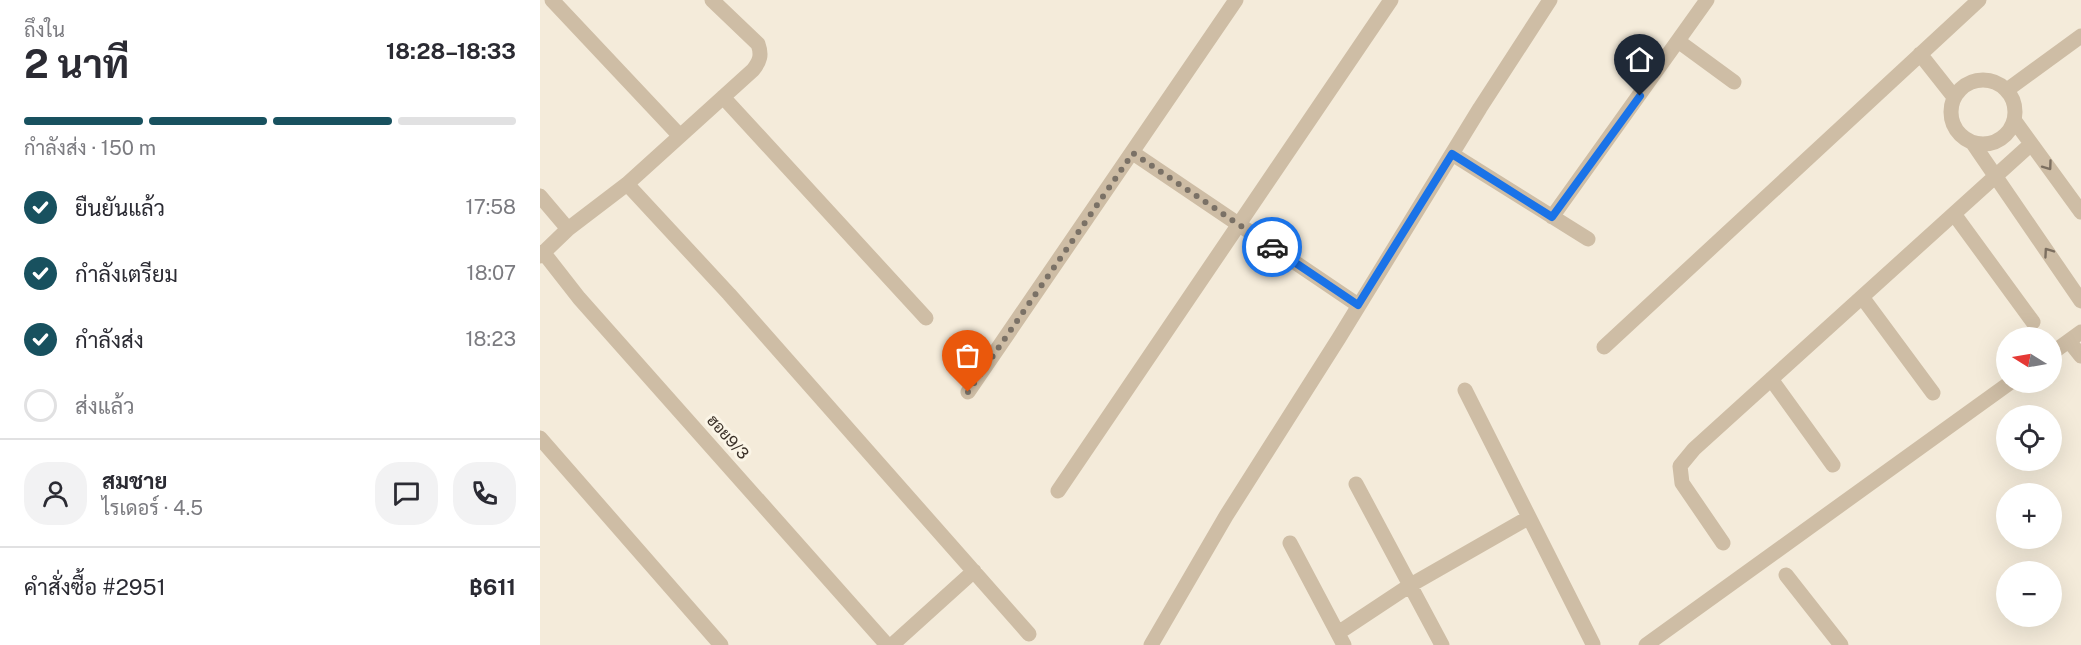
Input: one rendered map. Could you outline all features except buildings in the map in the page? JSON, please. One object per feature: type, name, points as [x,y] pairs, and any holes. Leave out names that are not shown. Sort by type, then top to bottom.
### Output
[{"type":"street","points":[[552,0],[680,136]]},
{"type":"street","points":[[542,254],[568,229],[627,184],[753,70],[760,61],[761,52],[758,44],[712,0]]},
{"type":"street","points":[[968,392],[1236,0]]},
{"type":"street","points":[[1058,491],[1390,0]]},
{"type":"street","points":[[1151,645],[1226,516],[1480,108],[1550,0]]},
{"type":"street","points":[[1552,217],[1707,0]]},
{"type":"street","points":[[1604,347],[1979,0]]},
{"type":"street","points":[[2007,90],[2081,36]]},
{"type":"street","points":[[1678,41],[1734,82]]},
{"type":"street","points":[[1920,54],[1954,97]]},
{"type":"street","points":[[1979,79],[1999,84],[2013,99],[2015,110],[2010,129],[1994,142],[1983,145],[1962,137],[1955,129],[1951,118],[1950,108],[1954,97],[1960,88],[1979,79]]},
{"type":"street","points":[[723,97],[926,318]]},
{"type":"street","points":[[2014,120],[2081,212]]},
{"type":"street","points":[[1972,142],[2081,301]]},
{"type":"street","points":[[1723,543],[1682,483],[1680,466],[1694,449],[2031,144]]},
{"type":"street","points":[[1133,153],[1358,305]]},
{"type":"street","points":[[1452,154],[1588,239]]},
{"type":"street","points":[[627,184],[729,294],[1029,634]]},
{"type":"street","points":[[540,195],[568,229]]},
{"type":"street","points":[[1954,214],[2033,322]]},
{"type":"street","name":"ฮอย9/3","points":[[542,254],[887,645]]},
{"type":"street","points":[[1862,297],[1933,393]]},
{"type":"street","points":[[2062,346],[2075,336],[2081,356]]},
{"type":"street","points":[[1771,380],[1833,465]]},
{"type":"street","points":[[1465,390],[1593,644]]},
{"type":"street","points":[[1646,645],[1996,393]]},
{"type":"street","points":[[540,438],[721,645]]},
{"type":"street","points":[[1356,484],[1442,645]]},
{"type":"street","points":[[1290,543],[1341,639],[1409,586],[1528,519]]},
{"type":"street","points":[[892,645],[974,571]]},
{"type":"street","points":[[1786,575],[1841,645]]},
{"type":"way so far","points":[[968,392],[1133,153],[1272,247]]},
{"type":"route","points":[[1272,247],[1358,305],[1452,154],[1552,217],[1640,96]]}]
